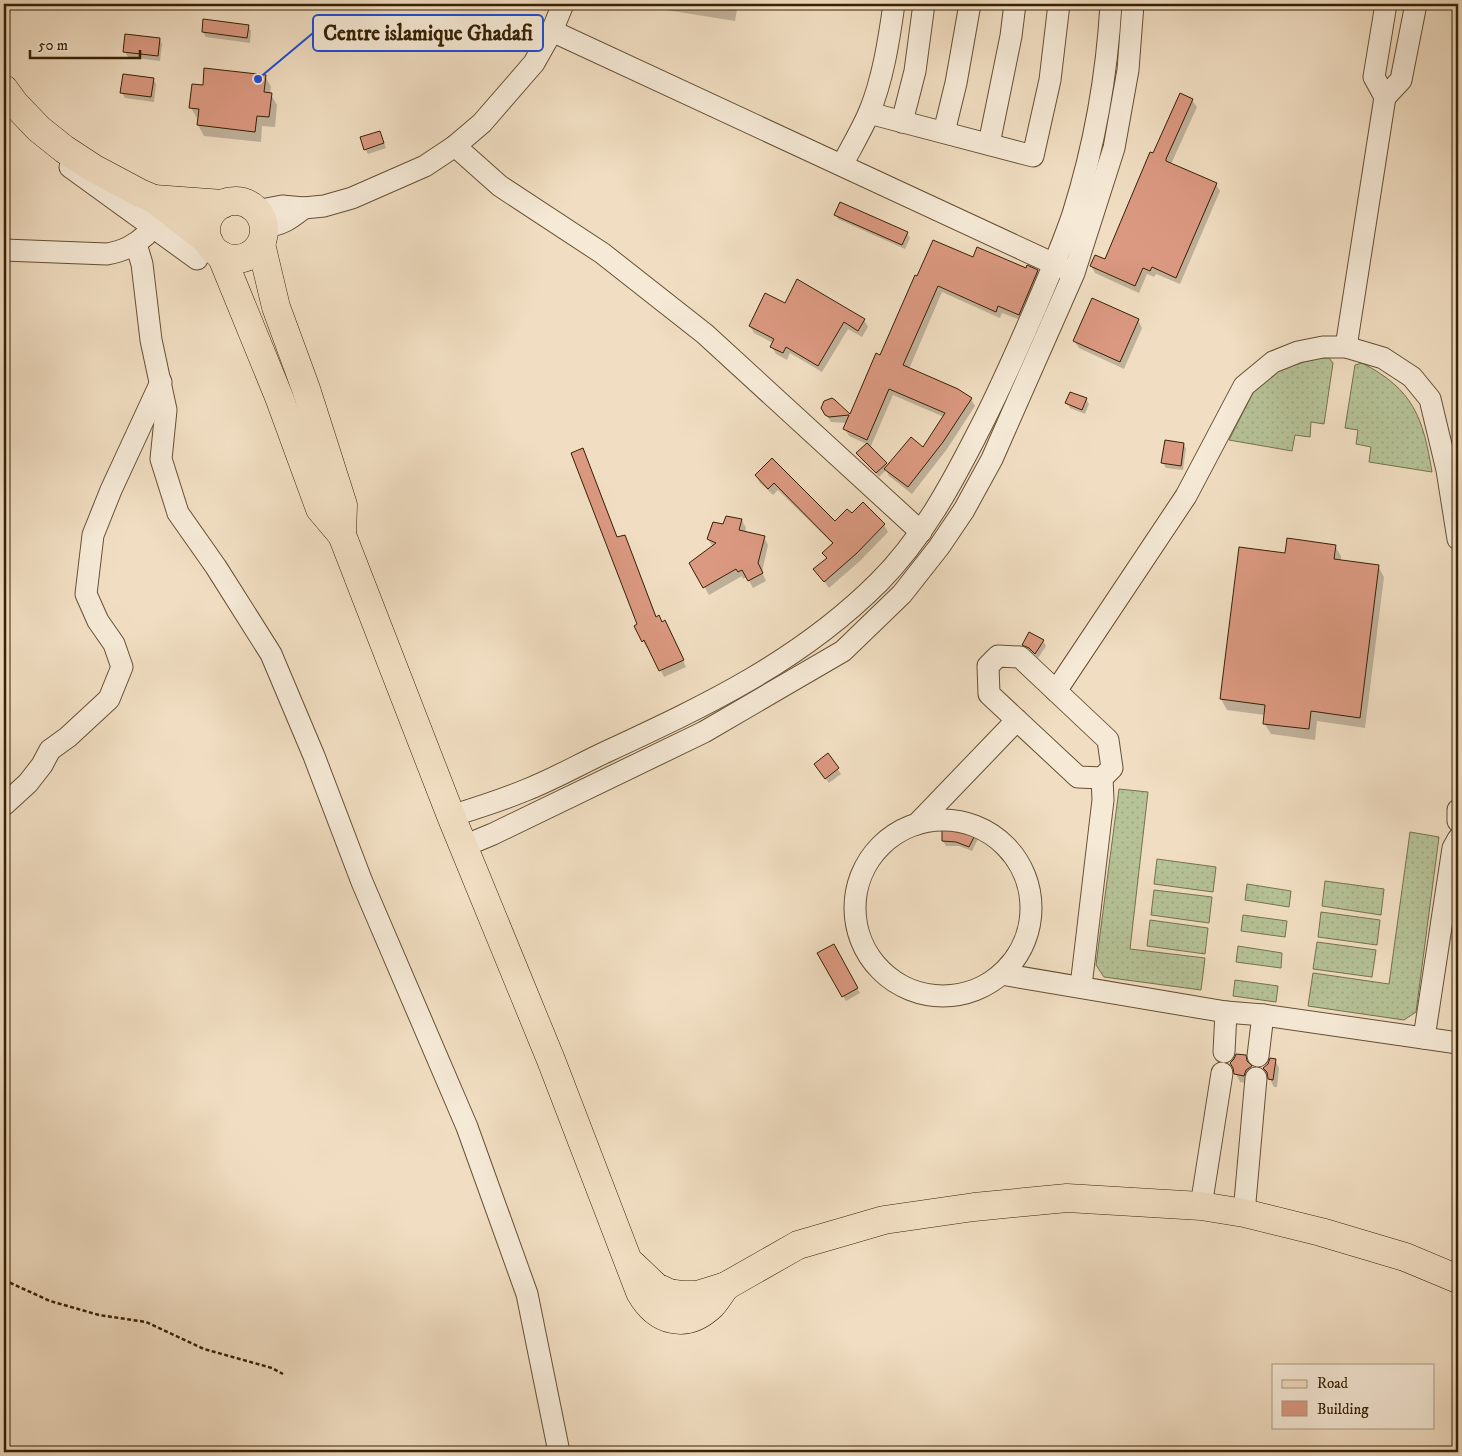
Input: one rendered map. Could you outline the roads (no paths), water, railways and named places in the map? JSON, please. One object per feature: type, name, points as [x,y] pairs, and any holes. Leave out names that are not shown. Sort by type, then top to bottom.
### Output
[{"type":"main road","points":[[4,89],[15,104],[39,129],[64,149],[93,168],[140,193],[154,199],[223,204]]},
{"type":"main road","points":[[154,199],[209,252],[230,258],[247,256],[255,251],[260,227]]},
{"type":"main road","points":[[342,535],[343,505],[306,389],[276,307],[260,227],[250,205],[232,201],[223,204],[210,216],[207,233],[209,252],[279,397],[320,509],[342,535],[451,816],[551,1060],[640,1292],[647,1304],[657,1313],[668,1318],[684,1320],[698,1315],[712,1305],[726,1286],[798,1246],[884,1220],[974,1207],[1067,1198],[1201,1206],[1244,1213],[1321,1232],[1406,1257],[1458,1279]]},
{"type":"street","points":[[260,227],[276,226],[289,220],[304,208],[324,206],[378,188],[425,166],[455,146],[482,123],[534,63],[552,31],[563,4]]},
{"type":"street","points":[[842,165],[869,113],[889,38],[894,4]]},
{"type":"street","points":[[902,122],[915,71],[924,4]]},
{"type":"street","points":[[944,132],[956,83],[970,4]]},
{"type":"street","points":[[989,144],[1011,36],[1015,4]]},
{"type":"street","points":[[869,113],[1033,156],[1050,80],[1059,4]]},
{"type":"street","points":[[451,816],[529,790],[692,712],[770,669],[842,617],[881,580],[921,532],[943,497],[995,398],[1054,264],[1072,215],[1088,159],[1108,46],[1110,4]]},
{"type":"street","points":[[464,846],[493,834],[704,732],[843,651],[902,594],[939,547],[964,510],[992,459],[1074,273],[1114,148],[1128,70],[1133,4]]},
{"type":"street","points":[[1384,107],[1374,77],[1386,4]]},
{"type":"street","points":[[1346,347],[1384,107],[1401,80],[1416,4]]},
{"type":"street","points":[[552,31],[1074,273]]},
{"type":"street","points":[[4,112],[39,144],[154,228],[209,252]]},
{"type":"street","points":[[455,146],[500,186],[602,253],[705,334],[921,532]]},
{"type":"street","points":[[4,250],[107,254],[123,251],[136,244],[154,228]]},
{"type":"street","points":[[136,244],[142,264],[151,340],[166,410],[161,460],[178,514],[216,568],[271,654],[314,756],[362,882],[467,1127],[527,1294],[559,1452]]},
{"type":"street","points":[[1056,691],[1186,496],[1244,386],[1273,362],[1298,352],[1323,347],[1346,347],[1383,358],[1412,377],[1430,399],[1448,470],[1458,539]]},
{"type":"street","points":[[4,805],[28,783],[42,765],[50,750],[68,737],[109,700],[122,667],[114,644],[98,621],[86,594],[93,535],[111,490],[161,382]]},
{"type":"street","points":[[998,656],[1020,657],[1108,740],[1112,768],[1102,778],[1078,777],[1017,720],[988,694],[988,666],[998,656]]},
{"type":"street","points":[[918,824],[1017,720]]},
{"type":"street","points":[[1080,986],[1104,800],[1102,778]]},
{"type":"street","points":[[1458,810],[1458,820]]},
{"type":"street","points":[[936,821],[958,822],[972,826],[989,834],[1005,846],[1016,859],[1026,879],[1030,901],[1030,916],[1021,950],[1001,974],[988,984],[966,993],[950,996],[933,995],[914,991],[895,982],[872,960],[862,944],[857,928],[855,912],[856,895],[860,878],[871,857],[884,843],[899,832],[918,824],[936,821]]},
{"type":"street","points":[[1424,1038],[1453,848],[1458,839]]},
{"type":"street","points":[[1001,974],[1226,1012],[1263,1015],[1458,1043]]},
{"type":"street","points":[[1201,1206],[1223,1062],[1226,1012]]},
{"type":"street","points":[[1258,1056],[1263,1015]]},
{"type":"street","points":[[1244,1213],[1256,1078]]},
{"type":"place","name":"Centre islamique Ghadafi","points":[[258,79]]}]
